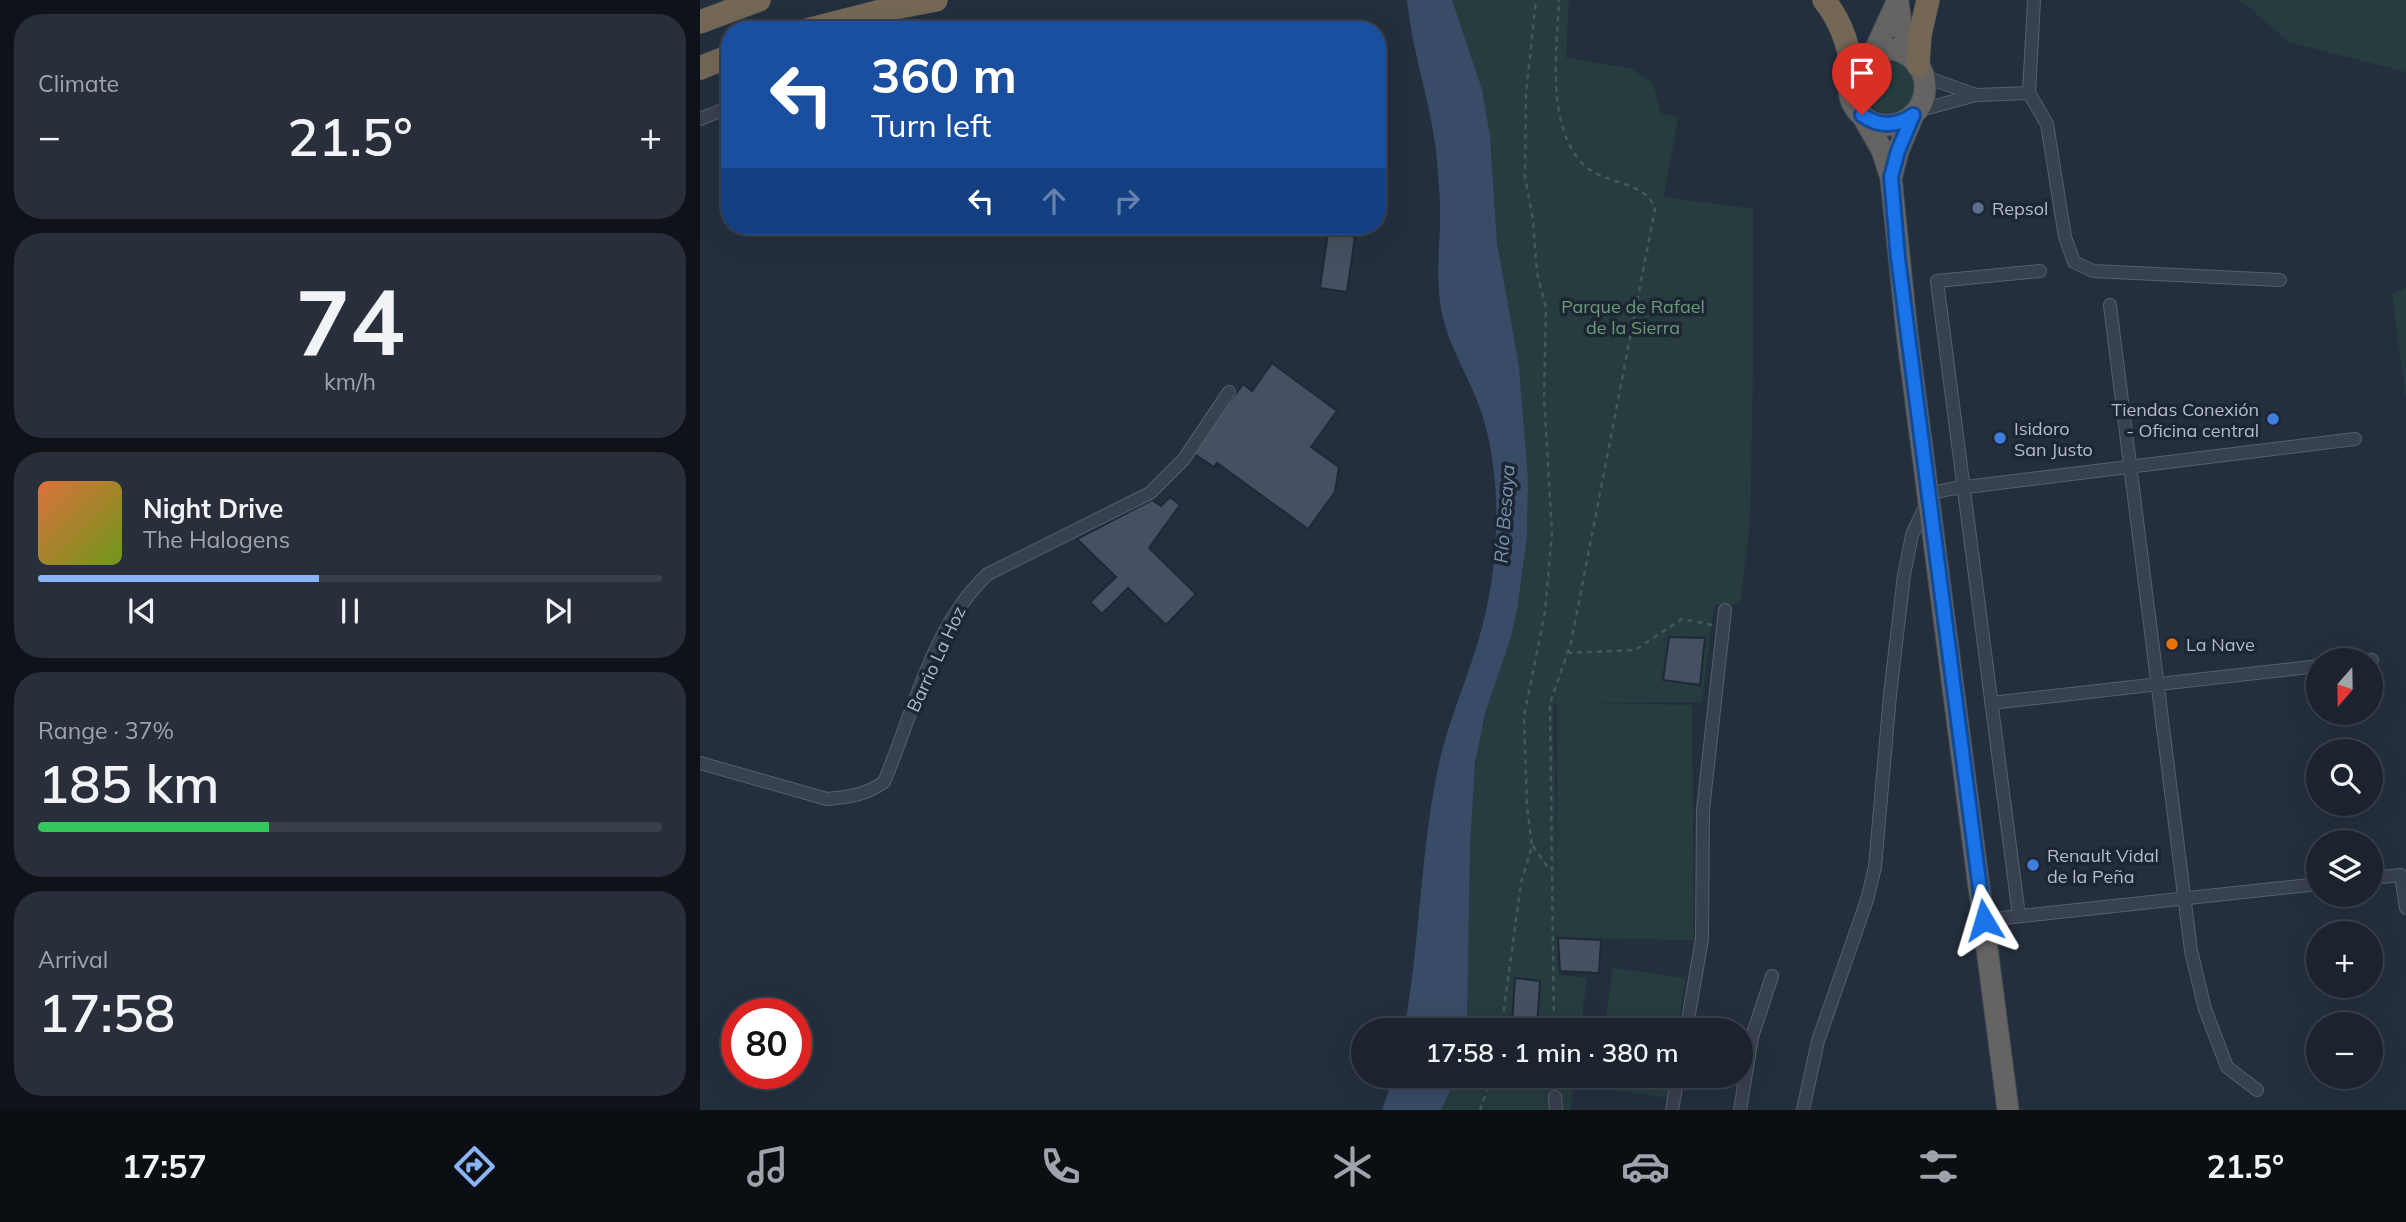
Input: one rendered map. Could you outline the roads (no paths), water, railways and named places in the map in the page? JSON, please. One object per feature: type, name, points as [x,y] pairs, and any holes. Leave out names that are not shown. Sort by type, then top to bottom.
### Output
[{"type":"highway","points":[[700,22],[759,0]]},
{"type":"highway","points":[[838,21],[936,0]]},
{"type":"highway","points":[[1824,0],[1842,27],[1848,45],[1853,72],[1850,95],[1853,103],[1882,150],[1891,177],[1898,258],[1928,498],[2008,1110]]},
{"type":"highway","points":[[1918,67],[1919,43],[1928,0]]},
{"type":"highway","points":[[1874,52],[1898,2]]},
{"type":"highway","points":[[1891,177],[1898,151],[1924,94],[1898,2]]},
{"type":"highway","points":[[1853,72],[1865,57],[1882,50],[1898,51],[1918,67]]},
{"type":"highway","points":[[700,68],[721,60]]},
{"type":"highway","points":[[1862,115],[1884,125],[1899,123],[1915,113]]},
{"type":"street","points":[[2034,0],[2029,93],[2047,124],[2065,237],[2074,262],[2093,271],[2280,280]]},
{"type":"street","points":[[1918,67],[1976,95]]},
{"type":"street","points":[[1915,113],[1976,95],[2029,93]]},
{"type":"street","points":[[700,119],[721,111]]},
{"type":"street","points":[[2019,916],[1937,281],[2040,271]]},
{"type":"street","points":[[2110,305],[2192,951],[2204,1009],[2227,1067],[2257,1090]]},
{"type":"street","name":"Barrio La Hoz","points":[[700,763],[827,799],[870,791],[884,782],[943,635],[973,587],[988,574],[1150,494],[1184,459],[1229,392]]},
{"type":"street","points":[[1803,1110],[1818,1041],[1867,900],[1875,867],[1904,575],[1912,535],[1928,498],[1937,492],[1962,487],[2355,439]]},
{"type":"street","points":[[1688,1018],[1702,939],[1703,810],[1725,610]]},
{"type":"street","points":[[1991,703],[2306,667]]},
{"type":"street","points":[[2383,877],[2401,875],[2406,908]]},
{"type":"street","points":[[1984,920],[2306,885]]},
{"type":"street","points":[[1740,1110],[1752,1037],[1772,976]]},
{"type":"street","points":[[1672,1110],[1676,1088]]},
{"type":"water","name":"Río Besaya","points":[[1407,0],[1452,0],[1482,89],[1490,136],[1497,243],[1519,366],[1528,479],[1527,537],[1517,610],[1510,640],[1485,714],[1475,763],[1470,848],[1467,1018],[1406,1018],[1432,801],[1446,736],[1478,642],[1487,606],[1495,551],[1496,514],[1494,469],[1487,430],[1452,344],[1440,303],[1440,206],[1436,151]]},
{"type":"water","points":[[1390,1088],[1451,1088],[1441,1110],[1382,1110]]},
{"type":"place","name":"Repsol","points":[[1978,208]]},
{"type":"place","name":"Tiendas Conexión - Oficina central","points":[[2273,419]]},
{"type":"place","name":"Isidoro San Justo","points":[[2000,438]]},
{"type":"place","name":"La Nave","points":[[2172,644]]},
{"type":"place","name":"Renault Vidal de la Peña","points":[[2033,865]]},
{"type":"park label","name":"Parque de Rafael de la Sierra","points":[[1633,316]]}]
